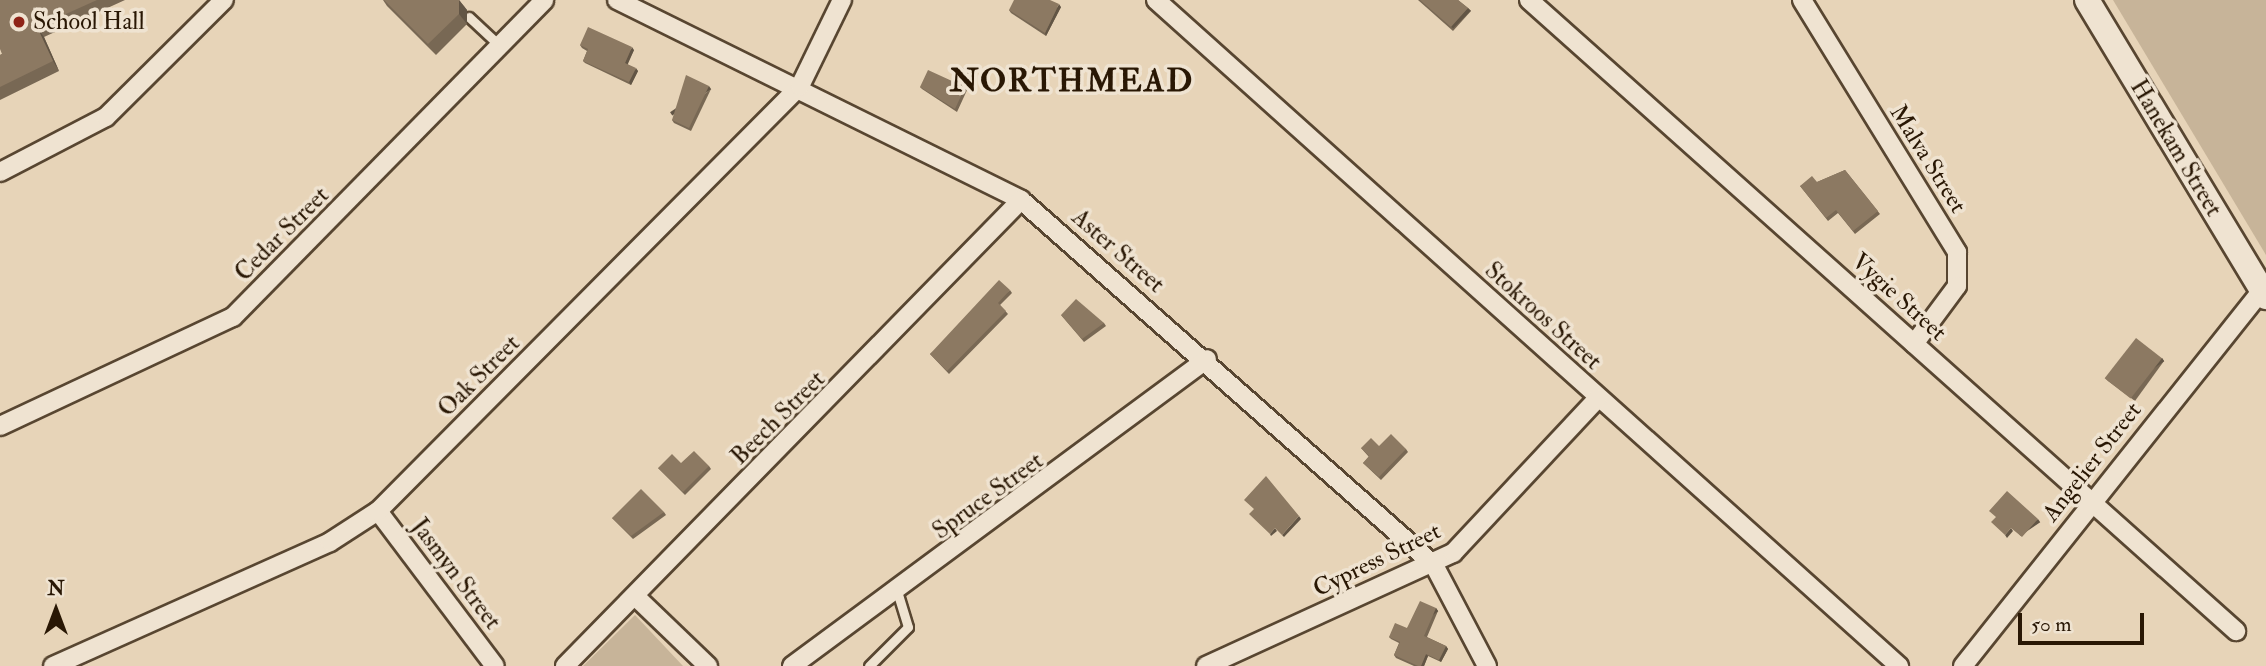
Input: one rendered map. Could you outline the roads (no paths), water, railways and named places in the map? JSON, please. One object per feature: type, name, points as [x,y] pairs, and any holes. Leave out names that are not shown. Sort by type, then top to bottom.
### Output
[{"type":"street","points":[[0,172],[106,117],[224,0]]},
{"type":"street","name":"Cedar Street","points":[[0,426],[233,317],[544,0]]},
{"type":"street","name":"Aster Street","points":[[617,0],[800,86],[1021,200],[1207,359],[1434,565],[1487,666]]},
{"type":"street","name":"Oak Street","points":[[53,666],[330,542],[379,511],[800,86],[842,0]]},
{"type":"street","name":"Stokroos Street","points":[[1157,0],[1899,666]]},
{"type":"street","name":"Vygie Street","points":[[1529,0],[2236,631]]},
{"type":"street","name":"Malva Street","points":[[1802,0],[1957,252],[1957,286],[1914,344]]},
{"type":"street","name":"Hanekam Street","points":[[2087,0],[2264,293]]},
{"type":"street","name":"Beech Street","points":[[565,666],[636,597],[1021,200]]},
{"type":"street","name":"Angelier Street","points":[[1963,666],[2091,504],[2264,293]]},
{"type":"street","name":"Spruce Street","points":[[793,666],[897,592],[1207,359]]},
{"type":"street","name":"Cypress Street","points":[[1206,666],[1434,565],[1473,534],[1598,398]]},
{"type":"street","name":"Jasmyn Street","points":[[379,511],[495,666]]},
{"type":"street","points":[[636,597],[708,666]]},
{"type":"lane","points":[[469,17],[500,46]]},
{"type":"lane","points":[[869,666],[908,626],[897,592]]},
{"type":"place","name":"School Hall","points":[[19,22]]},
{"type":"district","name":"NORTHMEAD","points":[[1072,81]]}]
